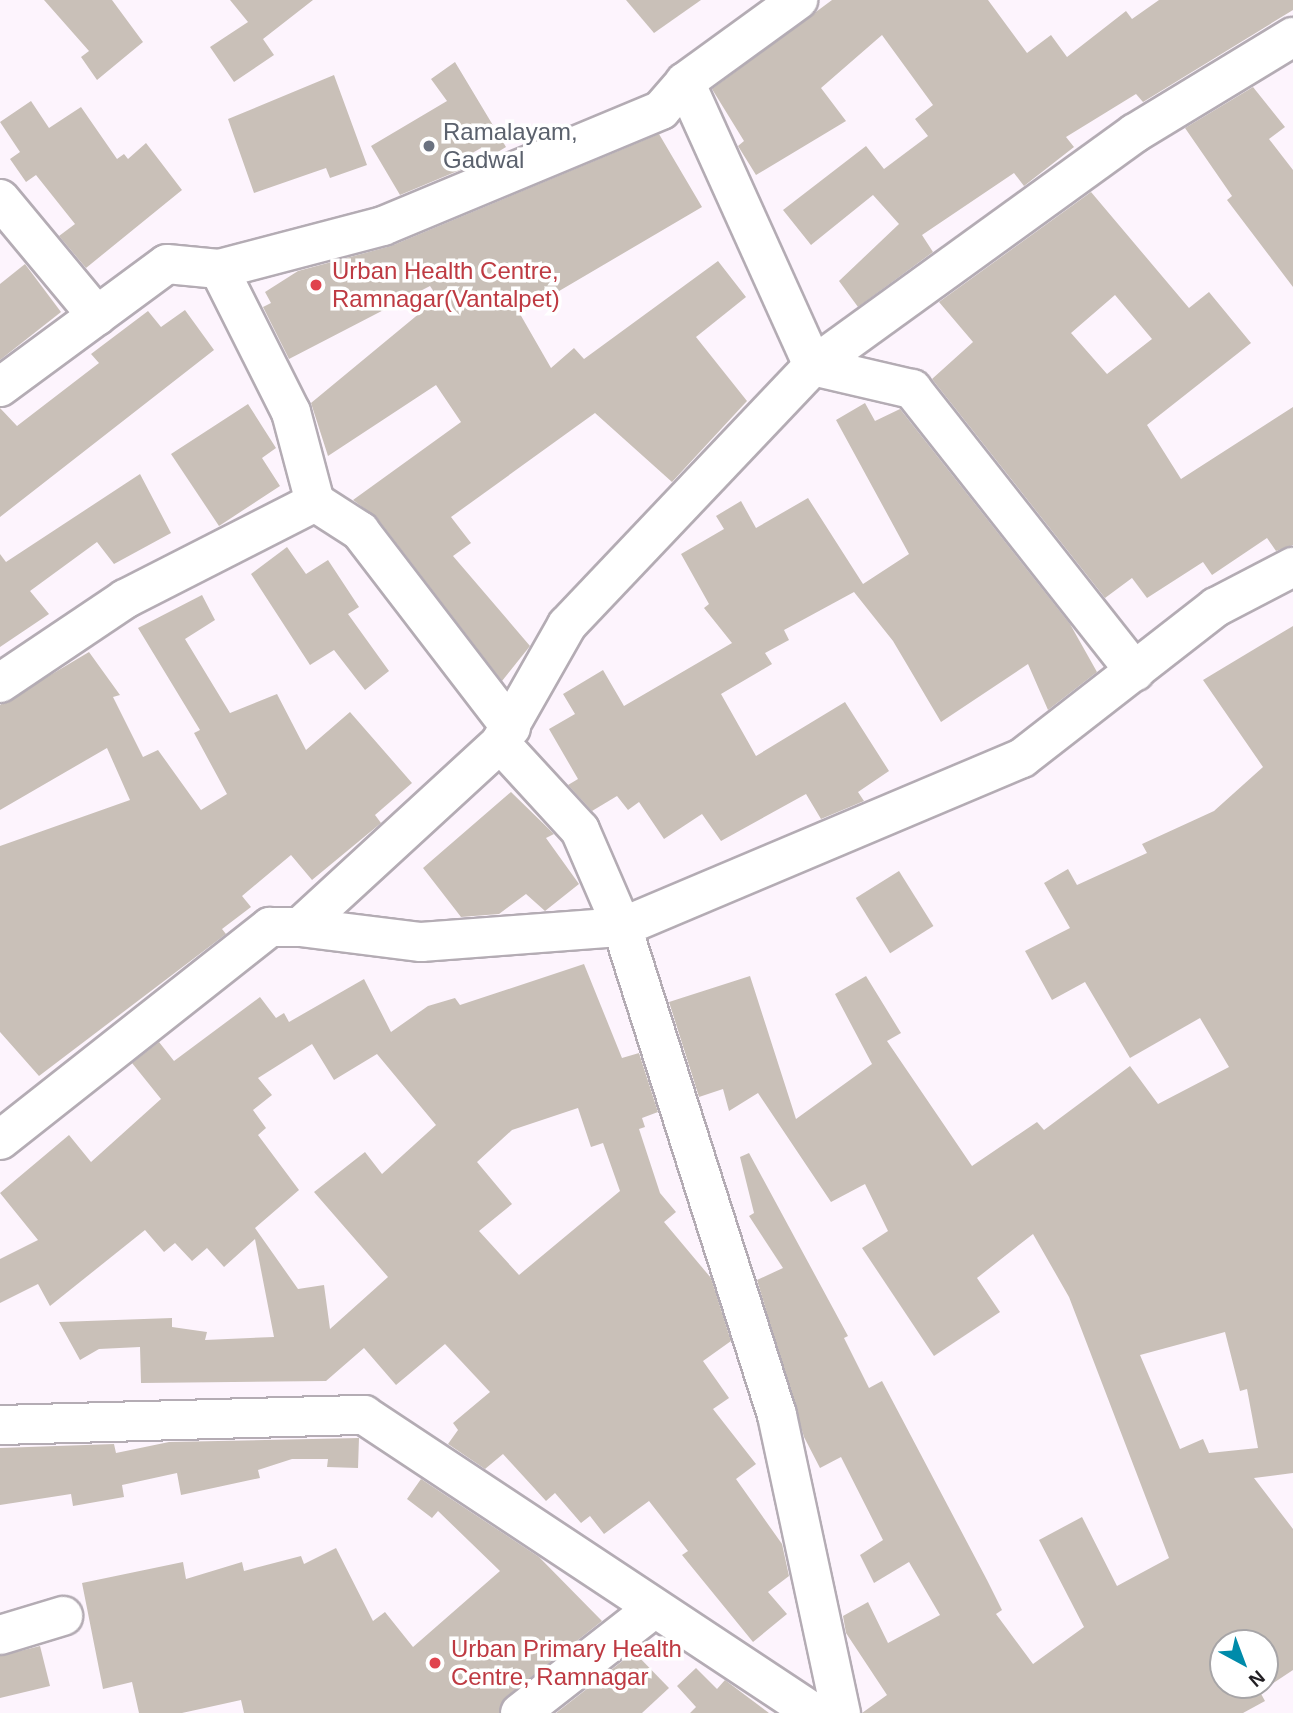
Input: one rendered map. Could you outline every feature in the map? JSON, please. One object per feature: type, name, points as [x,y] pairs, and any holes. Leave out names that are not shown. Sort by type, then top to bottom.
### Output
[{"type":"street","points":[[0,387],[167,264],[219,270],[383,226],[661,110],[685,82],[798,0]]},
{"type":"street","points":[[300,927],[505,736],[567,625],[813,366],[1135,133],[1293,37]]},
{"type":"street","points":[[685,82],[813,366]]},
{"type":"street","points":[[0,199],[97,316]]},
{"type":"street","points":[[219,270],[290,412],[315,502],[360,530],[505,736],[580,830],[622,927],[777,1415],[841,1713]]},
{"type":"street","points":[[813,366],[912,389],[1135,671]]},
{"type":"street","points":[[0,683],[125,599],[315,502]]},
{"type":"street","points":[[0,1140],[270,928],[300,927],[421,942],[622,927],[1022,758],[1216,607],[1293,567]]},
{"type":"street","points":[[0,1425],[364,1415],[652,1610],[814,1713]]},
{"type":"street","points":[[520,1713],[652,1610]]},
{"type":"street","points":[[0,1635],[64,1616]]},
{"type":"building","points":[[44,0],[112,0],[143,42],[97,80],[81,57],[89,51]]},
{"type":"building","points":[[230,0],[313,0],[263,39],[274,55],[234,82],[210,47],[248,22]]},
{"type":"building","points":[[626,0],[701,0],[654,33]]},
{"type":"building","points":[[832,0],[988,0],[1027,53],[1051,35],[1067,57],[1126,11],[1132,19],[1159,0],[1293,0],[1293,10],[1143,102],[1136,94],[1066,137],[1074,147],[1024,186],[1014,173],[922,235],[933,252],[858,307],[839,281],[899,224],[873,195],[811,245],[783,210],[866,146],[884,169],[928,136],[915,119],[933,105],[882,35],[821,88],[846,121],[756,175],[738,146],[744,141],[712,89]]},
{"type":"building","points":[[455,62],[506,147],[488,158],[481,148],[467,156],[472,165],[400,195],[371,146],[447,101],[431,79]]},
{"type":"building","points":[[334,75],[367,165],[330,178],[326,168],[254,193],[228,119]]},
{"type":"building","points":[[1253,87],[1285,127],[1269,139],[1293,170],[1293,287],[1227,200],[1232,196],[1185,128]]},
{"type":"building","points":[[31,101],[49,128],[81,107],[117,159],[124,154],[128,159],[146,143],[182,190],[86,268],[59,236],[75,224],[36,175],[26,182],[10,159],[20,152],[0,122]]},
{"type":"building","points":[[659,134],[702,207],[520,314],[551,368],[574,348],[584,359],[718,261],[746,297],[696,337],[747,401],[672,482],[595,413],[451,517],[471,543],[453,556],[530,646],[502,681],[377,518],[353,500],[461,422],[436,385],[328,456],[311,403],[438,298],[430,286],[289,359],[263,307],[271,303],[265,292],[298,271],[391,246]]},
{"type":"building","points":[[1091,192],[1189,308],[1209,292],[1251,343],[1147,425],[1181,479],[1293,407],[1293,545],[1276,551],[1267,538],[1212,575],[1203,562],[1147,598],[1132,578],[1105,598],[932,379],[973,342],[939,302]],"holes":[[[1115,295],[1152,339],[1107,374],[1071,333]]]},
{"type":"building","points":[[25,264],[61,312],[0,360],[0,284]]},
{"type":"building","points":[[185,310],[214,350],[0,517],[0,408],[17,426],[99,363],[91,354],[148,311],[161,327]]},
{"type":"building","points":[[865,403],[875,421],[900,409],[1070,624],[1097,672],[1048,710],[1028,664],[941,722],[893,641],[854,592],[784,630],[789,640],[765,653],[772,664],[721,694],[756,756],[845,702],[889,771],[858,792],[864,801],[821,819],[806,794],[721,841],[702,814],[664,839],[639,802],[628,810],[617,796],[592,811],[568,785],[578,779],[549,729],[575,714],[563,694],[603,670],[624,706],[732,643],[704,608],[709,604],[681,554],[724,529],[716,516],[741,501],[756,528],[808,498],[863,584],[909,554],[836,420]]},
{"type":"building","points":[[248,404],[276,448],[262,458],[280,486],[219,526],[171,454]]},
{"type":"building","points":[[140,474],[171,533],[114,564],[97,542],[30,591],[49,614],[0,647],[0,554],[6,562]]},
{"type":"building","points":[[287,547],[306,574],[328,560],[359,607],[348,614],[389,671],[365,690],[334,650],[310,665],[251,574]]},
{"type":"building","points":[[202,595],[215,620],[185,639],[230,713],[277,694],[306,750],[350,712],[412,783],[375,815],[381,823],[312,880],[291,855],[242,896],[251,907],[222,929],[226,934],[39,1076],[0,1032],[0,846],[130,800],[107,748],[0,810],[0,705],[89,652],[120,695],[113,697],[143,757],[158,750],[201,810],[227,794],[194,733],[200,730],[138,628]]},
{"type":"building","points":[[1293,626],[1293,1473],[1254,1478],[1293,1529],[1293,1670],[1279,1679],[1279,1629],[1209,1629],[1209,1699],[1265,1701],[1243,1713],[862,1713],[887,1695],[846,1633],[843,1616],[868,1602],[888,1643],[940,1615],[909,1562],[874,1583],[860,1555],[883,1540],[841,1457],[820,1468],[804,1437],[757,1280],[783,1268],[749,1216],[754,1213],[740,1157],[749,1153],[848,1336],[844,1338],[869,1388],[882,1381],[1002,1610],[996,1614],[1033,1664],[1084,1627],[1039,1540],[1082,1517],[1117,1586],[1169,1558],[1069,1297],[1033,1234],[977,1278],[1000,1312],[934,1356],[862,1248],[888,1231],[865,1184],[831,1202],[758,1093],[729,1111],[723,1089],[699,1097],[669,1002],[750,976],[796,1119],[872,1064],[835,994],[866,976],[901,1033],[887,1041],[972,1166],[1037,1122],[1044,1130],[1130,1066],[1158,1104],[1229,1067],[1200,1018],[1130,1058],[1085,982],[1052,1000],[1025,951],[1070,928],[1044,883],[1068,869],[1077,885],[1147,853],[1142,844],[1214,811],[1263,767],[1203,680]],"holes":[[[1225,1332],[1240,1391],[1247,1389],[1258,1448],[1209,1453],[1203,1439],[1180,1449],[1140,1355]]]},
{"type":"building","points":[[511,792],[554,834],[546,838],[579,884],[545,911],[526,894],[499,914],[461,917],[423,868]]},
{"type":"building","points":[[899,871],[933,926],[890,953],[856,898]]},
{"type":"building","points":[[584,964],[622,1058],[639,1053],[658,1112],[642,1118],[645,1127],[639,1129],[660,1193],[676,1212],[664,1222],[711,1278],[731,1341],[703,1361],[729,1398],[713,1409],[756,1464],[736,1479],[782,1544],[789,1576],[768,1592],[787,1614],[753,1642],[682,1555],[688,1551],[649,1501],[604,1534],[590,1516],[581,1523],[555,1493],[546,1501],[503,1454],[485,1469],[448,1444],[458,1430],[453,1423],[490,1392],[445,1344],[396,1385],[364,1348],[326,1381],[141,1383],[140,1347],[99,1349],[80,1360],[59,1322],[172,1318],[172,1327],[207,1332],[205,1340],[274,1337],[255,1239],[224,1267],[207,1248],[192,1261],[175,1243],[164,1252],[145,1230],[50,1306],[38,1284],[0,1303],[0,1259],[38,1240],[0,1193],[69,1135],[91,1162],[161,1099],[132,1063],[159,1042],[174,1061],[260,997],[276,1018],[284,1013],[289,1022],[364,979],[391,1032],[428,1006],[455,998],[460,1005]],"holes":[[[312,1044],[334,1080],[377,1054],[436,1125],[382,1174],[365,1152],[314,1192],[388,1277],[330,1329],[324,1285],[298,1289],[255,1228],[299,1190],[258,1135],[266,1128],[253,1110],[272,1095],[258,1078]],[[578,1108],[591,1147],[603,1143],[620,1191],[519,1275],[479,1231],[512,1204],[477,1162],[512,1130]]]},
{"type":"building","points":[[359,1438],[358,1468],[327,1467],[328,1459],[292,1459],[258,1470],[260,1478],[181,1495],[177,1473],[122,1485],[124,1497],[73,1506],[71,1494],[0,1505],[0,1448],[114,1444],[116,1453],[169,1442]]},
{"type":"building","points":[[421,1479],[539,1557],[602,1621],[507,1696],[499,1713],[244,1713],[241,1700],[182,1713],[139,1713],[132,1682],[103,1689],[82,1583],[183,1562],[186,1579],[242,1562],[244,1571],[301,1556],[304,1564],[336,1548],[373,1621],[385,1612],[413,1647],[500,1571],[438,1511],[432,1518],[407,1499]]},
{"type":"building","points":[[40,1646],[50,1686],[0,1698],[0,1656]]},
{"type":"building","points":[[634,1652],[669,1688],[642,1713],[556,1713]]},
{"type":"building","points":[[696,1668],[717,1689],[725,1680],[769,1713],[690,1713],[696,1707],[677,1686]]},
{"type":"place","name":"Ramalayam, Gadwal","points":[[429,146]]},
{"type":"place","name":"Urban Health Centre, Ramnagar(Vantalpet)","points":[[316,285]]},
{"type":"place","name":"Urban Primary Health Centre, Ramnagar","points":[[435,1663]]}]
